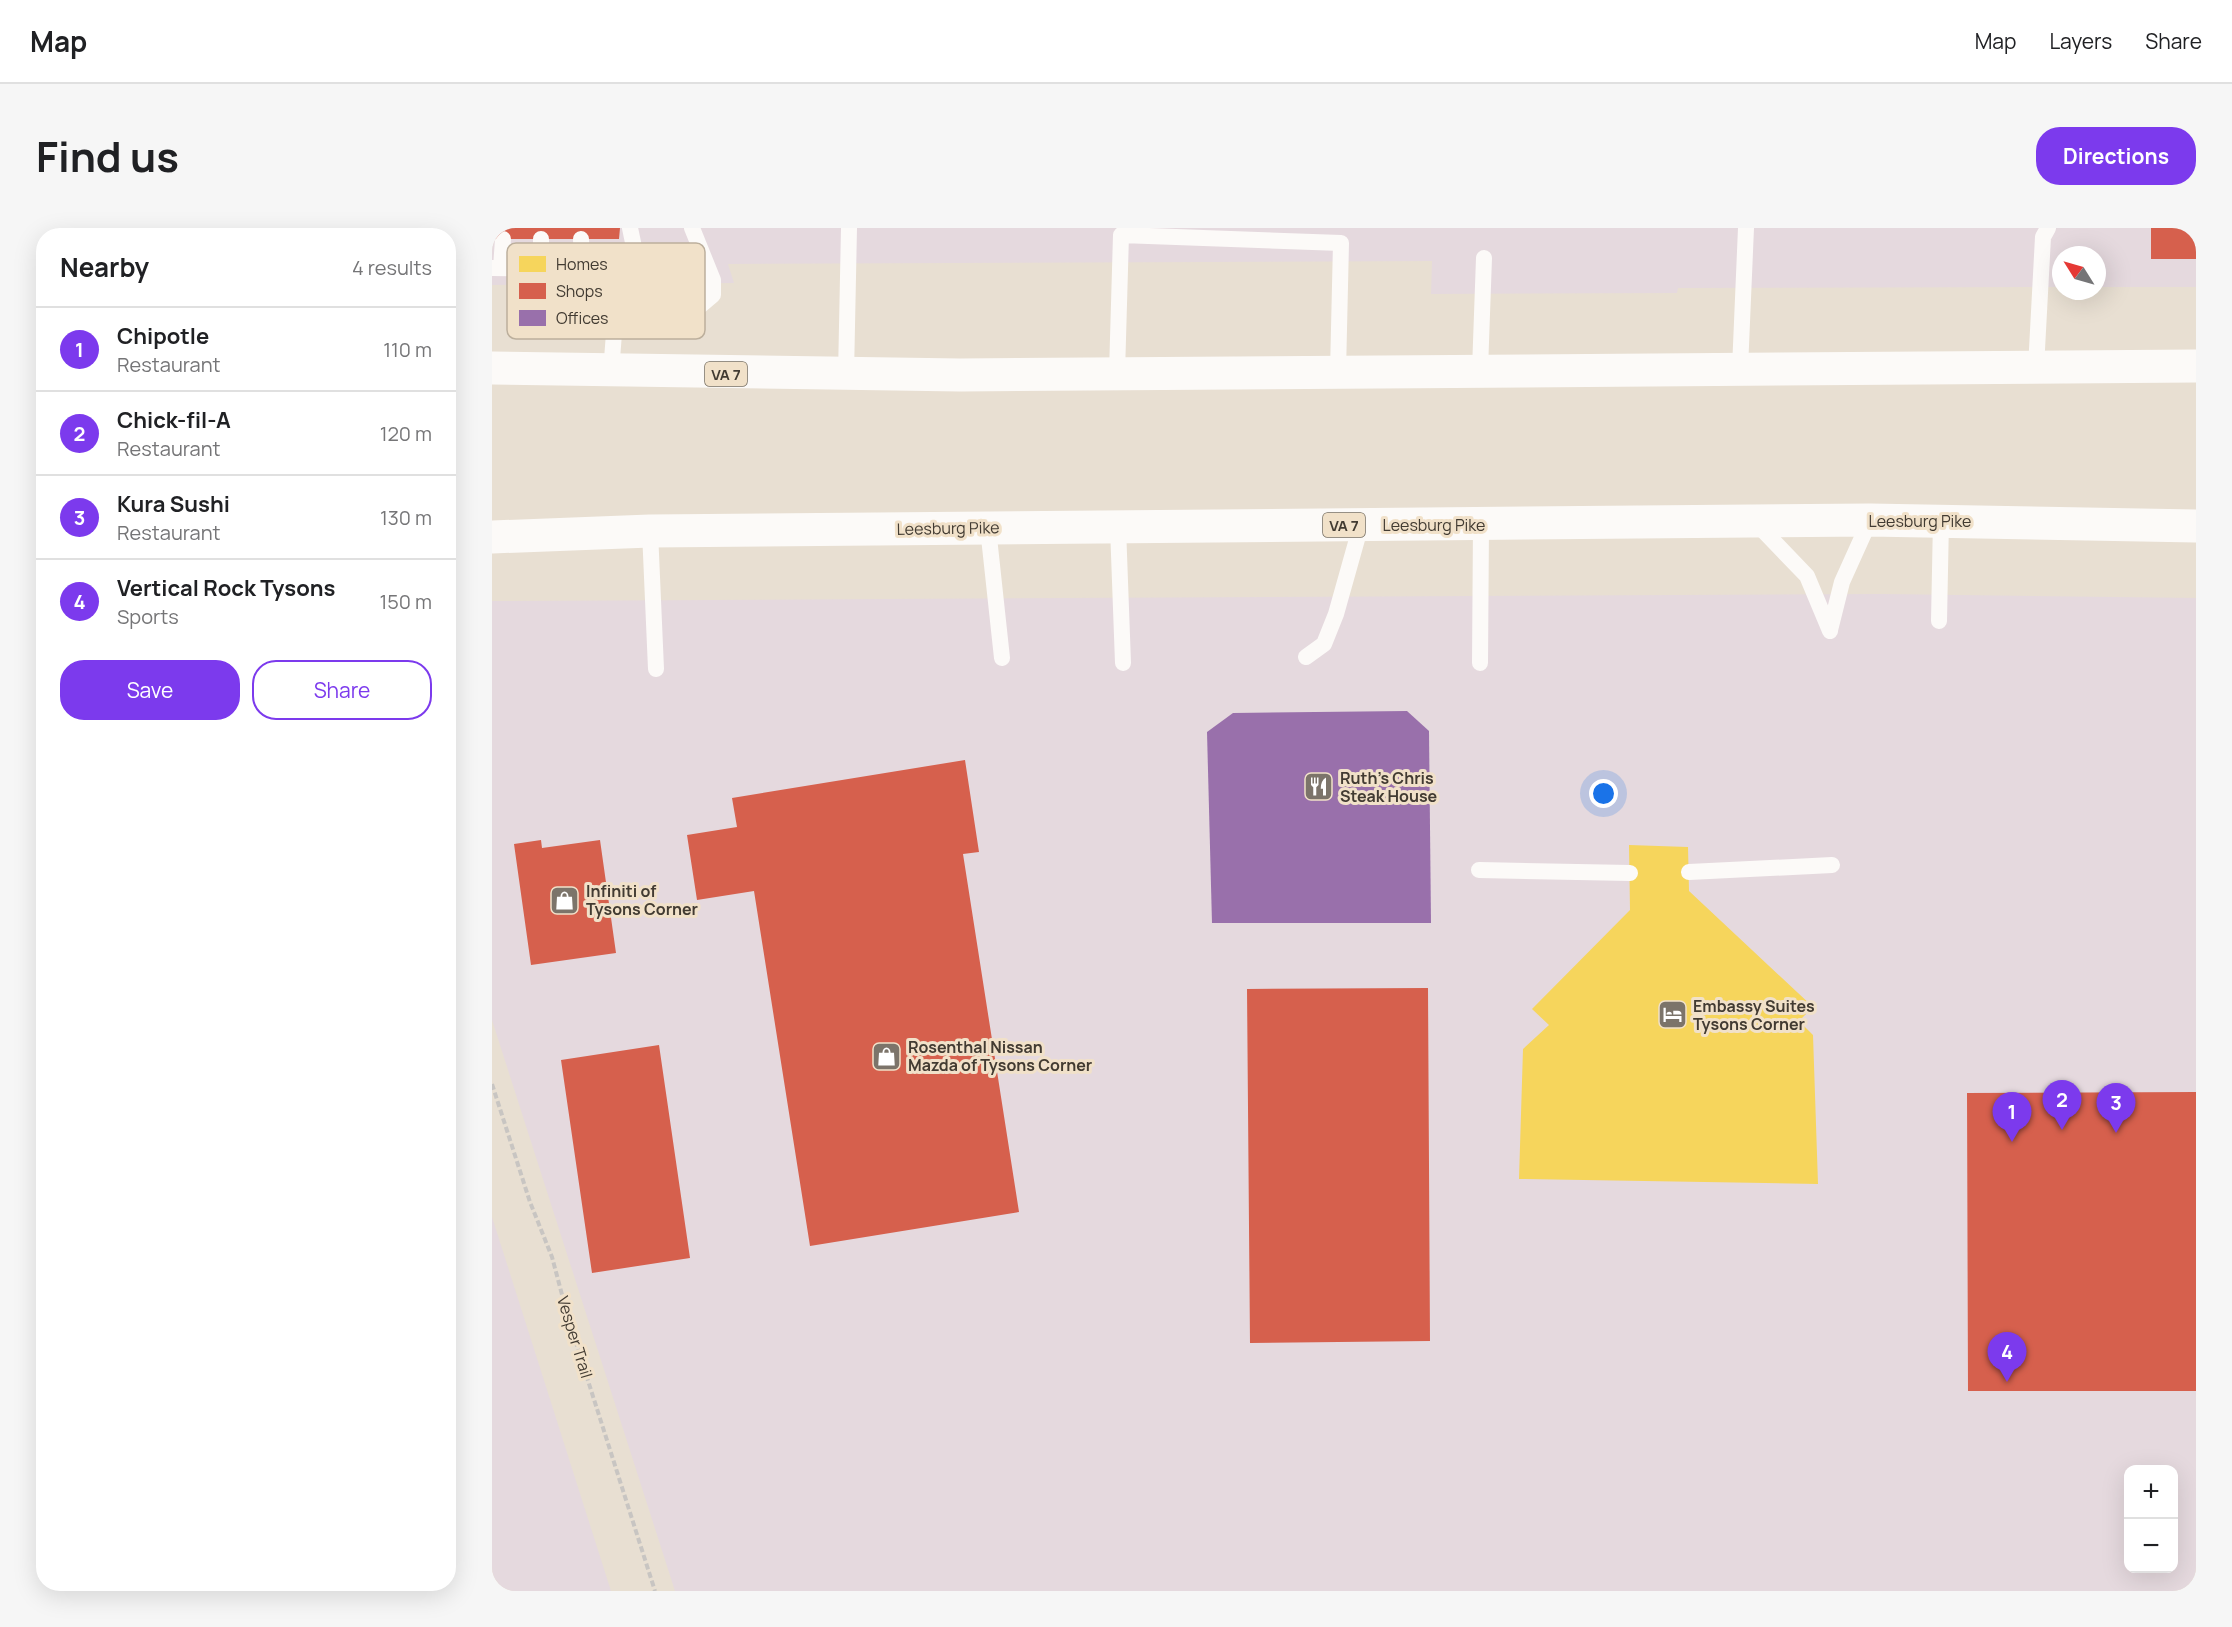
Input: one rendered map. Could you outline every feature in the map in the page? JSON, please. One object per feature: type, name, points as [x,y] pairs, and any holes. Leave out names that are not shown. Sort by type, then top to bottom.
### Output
[{"type":"highway","name":"VA 7","points":[[492,368],[846,375],[2196,366]]},
{"type":"highway","name":"Leesburg Pike","points":[[492,537],[650,531],[1870,520],[2196,526]]},
{"type":"lane","points":[[630,228],[633,243]]},
{"type":"lane","points":[[692,228],[698,243]]},
{"type":"lane","points":[[846,375],[849,228]]},
{"type":"lane","points":[[1740,369],[1746,228]]},
{"type":"lane","points":[[2036,368],[2043,237],[2048,228]]},
{"type":"lane","points":[[1117,373],[1121,235],[1341,243],[1338,372]]},
{"type":"lane","points":[[496,268],[503,239]]},
{"type":"lane","points":[[581,239],[581,243]]},
{"type":"lane","points":[[1480,370],[1484,258]]},
{"type":"lane","points":[[705,260],[713,280],[713,295],[705,302]]},
{"type":"lane","points":[[611,372],[613,339]]},
{"type":"lane","points":[[1756,522],[1807,576],[1830,631],[1842,582],[1870,520]]},
{"type":"lane","points":[[1939,621],[1941,520]]},
{"type":"lane","points":[[1306,657],[1324,644],[1336,614],[1362,525]]},
{"type":"lane","points":[[1480,663],[1481,525]]},
{"type":"lane","points":[[1118,527],[1123,663]]},
{"type":"lane","points":[[988,528],[1002,658]]},
{"type":"lane","points":[[650,531],[656,669]]},
{"type":"lane","points":[[1689,872],[1832,866]]},
{"type":"lane","points":[[1479,870],[1630,873]]},
{"type":"path","name":"Vesper Trail","points":[[492,1084],[530,1202],[552,1257],[569,1321],[655,1591]]},
{"type":"shaded area","points":[[492,228],[2196,228],[2196,287],[2106,287],[2106,246],[2052,246],[2052,287],[1678,288],[1677,293],[1431,294],[1432,261],[728,264],[734,283],[705,283],[705,243],[507,243],[507,285],[492,285]]},
{"type":"shaded area","points":[[1882,594],[2196,598],[2196,1591],[675,1591],[492,1020],[492,601]]},
{"type":"shaded area","points":[[492,1217],[611,1591],[492,1591]]},
{"type":"building: Homes","name":"Embassy Suites Tysons Corner","points":[[1629,845],[1688,847],[1689,891],[1813,1007],[1799,1021],[1813,1035],[1818,1184],[1519,1179],[1523,1049],[1549,1025],[1532,1009],[1630,910]]},
{"type":"building: Shops","points":[[492,228],[620,228],[619,239],[492,239]]},
{"type":"building: Shops","points":[[2151,228],[2196,228],[2196,259],[2151,259]]},
{"type":"building: Shops","name":"Rosenthal Nissan Mazda of Tysons Corner","points":[[965,760],[979,852],[963,854],[1019,1212],[810,1246],[754,891],[697,900],[687,835],[737,827],[732,798]]},
{"type":"building: Shops","name":"Infiniti of Tysons Corner","points":[[541,840],[542,848],[600,840],[616,953],[531,965],[514,844]]},
{"type":"building: Shops","points":[[1428,988],[1430,1341],[1250,1343],[1247,989]]},
{"type":"building: Shops","points":[[659,1045],[690,1258],[592,1273],[561,1060]]},
{"type":"building: Shops","points":[[2196,1092],[2196,1391],[1968,1391],[1967,1093]]},
{"type":"building: Offices","points":[[1407,711],[1429,731],[1431,923],[1212,923],[1207,732],[1233,713]]},
{"type":"place","name":"Ruth's Chris Steak House","points":[[1319,787]]},
{"type":"place","name":"Infiniti of Tysons Corner","points":[[565,900]]},
{"type":"place","name":"Embassy Suites Tysons Corner","points":[[1672,1015]]},
{"type":"place","name":"Rosenthal Nissan Mazda of Tysons Corner","points":[[887,1056]]},
{"type":"place","name":"Chick-fil-A","points":[[2062,1130]]},
{"type":"place","name":"Kura Sushi","points":[[2116,1133]]},
{"type":"place","name":"Chipotle","points":[[2012,1142]]},
{"type":"place","name":"Vertical Rock Tysons","points":[[2007,1382]]}]
